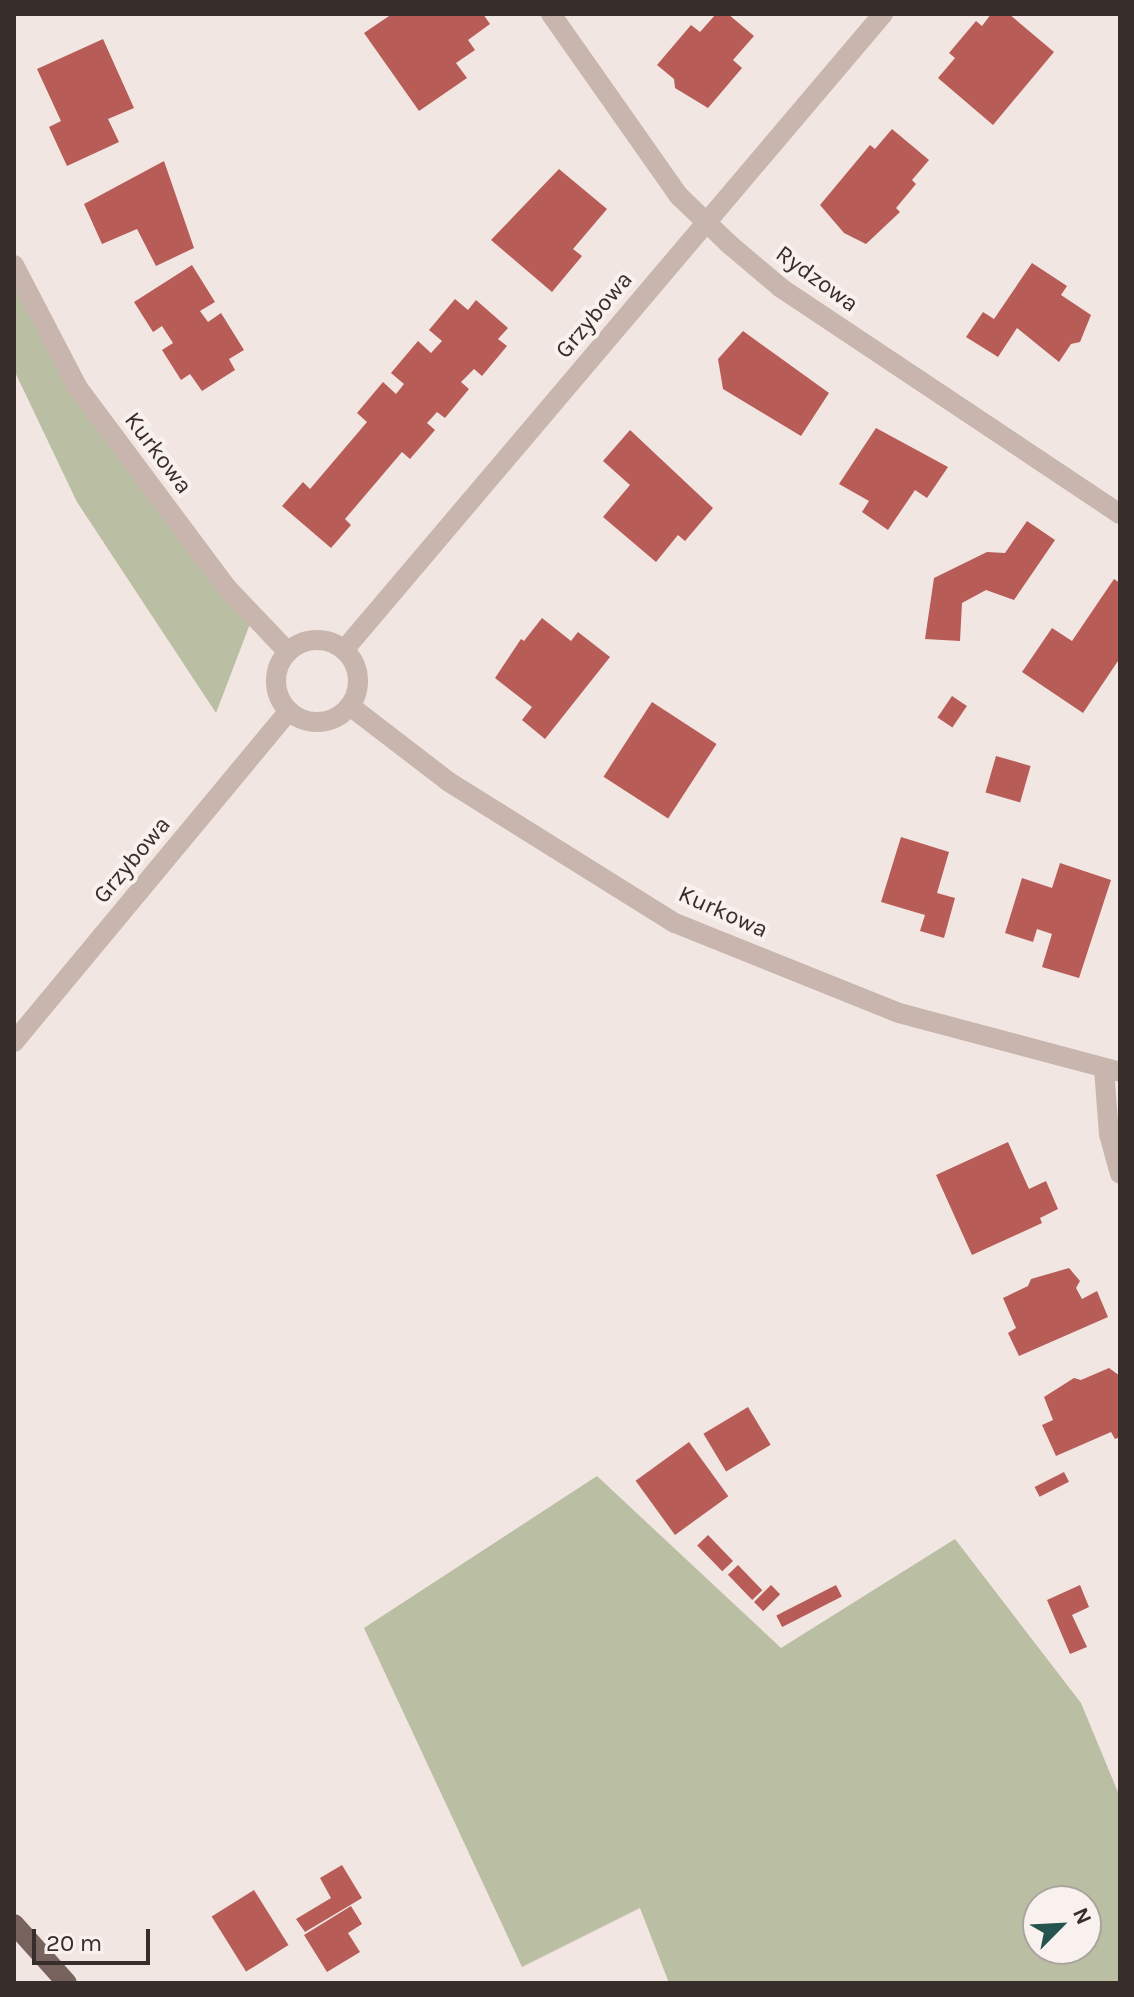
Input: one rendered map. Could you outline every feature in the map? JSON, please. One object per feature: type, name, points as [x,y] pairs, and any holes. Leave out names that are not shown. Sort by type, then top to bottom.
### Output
[{"type":"main road","points":[[14,1924],[67,1983]]},
{"type":"street","name":"Rydzowa","points":[[551,14],[679,196],[781,288],[1120,514]]},
{"type":"street","name":"Grzybowa","points":[[344,650],[883,14]]},
{"type":"street","name":"Kurkowa","points":[[14,265],[78,388],[228,589],[288,652]]},
{"type":"street","points":[[310,641],[344,650],[357,671],[350,706],[321,722],[289,711],[277,689],[288,652],[310,641]]},
{"type":"street","name":"Kurkowa","points":[[350,706],[449,782],[675,923],[899,1013],[1112,1070]]},
{"type":"street","name":"Grzybowa","points":[[14,1042],[289,711]]},
{"type":"street","points":[[1112,1070],[1109,1134],[1120,1174]]},
{"type":"green space","points":[[14,265],[78,388],[253,616],[216,713],[77,502],[14,370]]},
{"type":"green space","points":[[597,1476],[781,1648],[955,1539],[1081,1703],[1120,1797],[1120,1983],[669,1983],[640,1908],[522,1967],[364,1628]]},
{"type":"building","points":[[392,14],[483,14],[490,24],[468,40],[475,50],[456,63],[467,78],[419,111],[364,33]]},
{"type":"building","points":[[716,14],[728,14],[754,36],[733,60],[742,68],[708,108],[675,88],[674,79],[657,65],[691,25],[700,32]]},
{"type":"building","points":[[991,14],[1009,14],[1054,52],[993,125],[938,78],[955,58],[949,53],[976,21],[982,26]]},
{"type":"building","points":[[103,39],[134,108],[108,119],[119,142],[67,166],[49,127],[61,121],[37,69]]},
{"type":"building","points":[[892,129],[929,160],[912,180],[916,184],[896,208],[900,212],[866,244],[844,233],[820,205],[870,145],[875,149]]},
{"type":"building","points":[[164,161],[194,248],[156,266],[137,229],[102,244],[84,204]]},
{"type":"building","points":[[559,169],[607,209],[573,249],[582,256],[552,292],[491,240]]},
{"type":"building","points":[[1032,263],[1067,286],[1061,295],[1091,315],[1080,342],[1071,344],[1059,362],[1017,328],[998,357],[966,337],[983,312],[994,319]]},
{"type":"building","points":[[192,265],[215,302],[200,311],[208,322],[221,313],[244,350],[229,359],[235,370],[202,391],[190,374],[181,380],[162,350],[173,343],[162,326],[153,332],[134,302]]},
{"type":"building","points":[[455,299],[468,310],[476,300],[508,328],[498,339],[507,346],[482,376],[474,369],[461,382],[469,389],[445,418],[437,412],[427,423],[435,430],[410,459],[402,452],[345,519],[351,525],[331,548],[282,506],[303,482],[310,489],[367,422],[357,413],[383,382],[396,394],[404,384],[391,373],[418,341],[431,353],[442,341],[429,330]]},
{"type":"building","points":[[743,331],[829,393],[801,436],[723,389],[718,359]]},
{"type":"building","points":[[876,428],[948,467],[927,498],[915,490],[888,530],[862,512],[869,501],[839,484]]},
{"type":"building","points":[[630,430],[713,508],[685,541],[678,535],[656,562],[603,517],[630,485],[603,461]]},
{"type":"building","points":[[1027,521],[1055,540],[1014,600],[986,590],[962,603],[960,641],[925,639],[934,578],[987,552],[1005,553]]},
{"type":"building","points":[[1114,579],[1120,583],[1120,658],[1083,713],[1022,672],[1052,628],[1072,641]]},
{"type":"building","points":[[542,618],[571,641],[578,632],[610,657],[545,739],[522,720],[532,707],[495,678],[521,639],[524,641]]},
{"type":"building","points":[[952,696],[967,706],[952,728],[937,718]]},
{"type":"building","points":[[652,702],[717,744],[668,819],[604,777]]},
{"type":"building","points":[[996,756],[1031,766],[1020,802],[986,793]]},
{"type":"building","points":[[901,837],[949,852],[937,893],[955,898],[944,938],[920,931],[925,915],[881,902]]},
{"type":"building","points":[[1060,863],[1111,880],[1079,978],[1042,967],[1052,934],[1037,929],[1033,942],[1005,933],[1022,878],[1052,888]]},
{"type":"building","points":[[1008,1142],[1029,1189],[1046,1181],[1058,1209],[1040,1218],[1042,1223],[972,1255],[936,1175]]},
{"type":"building","points":[[1069,1268],[1080,1281],[1076,1288],[1082,1299],[1097,1291],[1108,1317],[1019,1356],[1008,1333],[1016,1328],[1003,1298],[1028,1286],[1031,1279]]},
{"type":"building","points":[[1109,1368],[1120,1376],[1120,1437],[1115,1439],[1111,1432],[1056,1456],[1042,1425],[1053,1420],[1044,1397],[1074,1378],[1081,1380]]},
{"type":"building","points":[[748,1407],[771,1445],[726,1471],[703,1434]]},
{"type":"building","points":[[689,1442],[728,1496],[675,1535],[636,1481]]},
{"type":"building","points":[[1064,1472],[1069,1482],[1040,1497],[1035,1487]]},
{"type":"building","points":[[708,1535],[733,1561],[722,1571],[697,1545]]},
{"type":"building","points":[[738,1565],[762,1590],[752,1600],[728,1575]]},
{"type":"building","points":[[771,1585],[780,1594],[763,1611],[754,1602]]},
{"type":"building","points":[[836,1585],[842,1597],[782,1627],[776,1615]]},
{"type":"building","points":[[1080,1585],[1089,1607],[1072,1615],[1087,1647],[1070,1654],[1047,1600]]},
{"type":"building","points":[[342,1865],[362,1898],[305,1932],[296,1919],[331,1898],[320,1878]]},
{"type":"building","points":[[254,1890],[288,1945],[246,1972],[212,1916]]},
{"type":"building","points":[[351,1906],[362,1924],[348,1933],[360,1952],[327,1972],[304,1935]]}]
